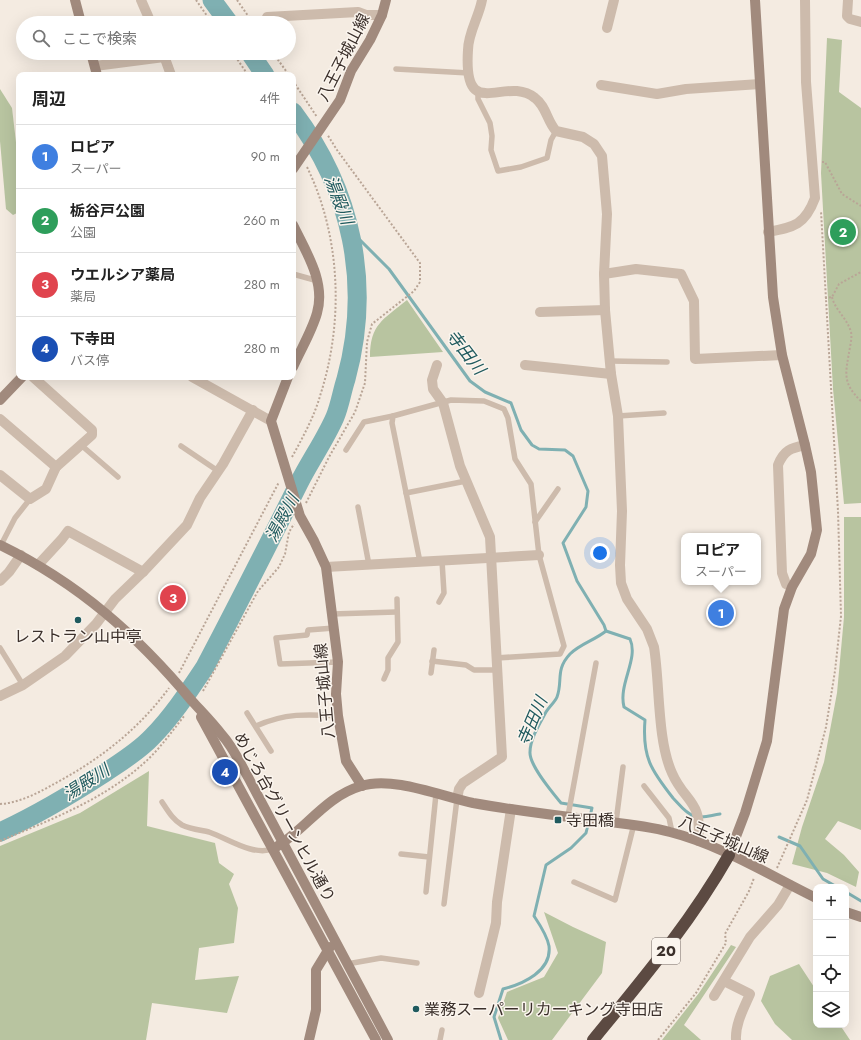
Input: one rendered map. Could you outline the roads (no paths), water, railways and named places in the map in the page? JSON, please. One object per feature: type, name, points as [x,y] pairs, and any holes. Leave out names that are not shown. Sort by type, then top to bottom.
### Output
[{"type":"highway","name":"20","points":[[594,1040],[698,907],[729,855]]},
{"type":"street","points":[[75,0],[80,16]]},
{"type":"street","points":[[142,0],[148,16]]},
{"type":"street","name":"八王子城山線","points":[[297,155],[323,126],[340,100],[351,71],[370,40],[382,15],[386,0]]},
{"type":"street","points":[[482,0],[468,48],[471,85],[478,92],[487,94],[515,90],[529,94],[541,104],[556,131],[583,137],[594,144],[602,156],[607,214],[604,274],[606,310],[611,374],[618,416],[622,511],[620,565],[621,583],[627,599],[647,629],[654,646],[666,757],[676,781],[698,817],[698,841]]},
{"type":"street","points":[[607,28],[614,0]]},
{"type":"street","points":[[729,855],[745,813],[767,741],[784,609],[792,587],[811,554],[817,530],[805,445],[782,355],[773,297],[755,0]]},
{"type":"street","points":[[768,232],[787,229],[802,222],[810,211],[815,198],[806,82],[805,0]]},
{"type":"street","points":[[848,0],[847,16],[850,20],[861,22]]},
{"type":"street","points":[[284,16],[358,12],[366,15],[382,15]]},
{"type":"street","points":[[93,60],[96,70],[141,60]]},
{"type":"street","points":[[165,60],[170,72]]},
{"type":"street","points":[[601,85],[657,94],[686,89],[760,84]]},
{"type":"street","points":[[296,232],[318,281],[320,294],[317,315],[296,353]]},
{"type":"street","points":[[604,274],[636,269],[681,274],[694,301],[695,359],[782,355]]},
{"type":"street","points":[[540,312],[606,310]]},
{"type":"street","points":[[437,365],[432,380],[433,389],[443,403],[460,466],[490,537],[502,757],[463,783],[459,789],[457,799]]},
{"type":"street","points":[[525,365],[611,374]]},
{"type":"street","points":[[0,400],[19,380]]},
{"type":"street","points":[[0,475],[30,499],[46,489],[56,467],[92,435],[92,430],[36,380]]},
{"type":"street","points":[[198,380],[271,421],[287,380]]},
{"type":"street","points":[[0,696],[23,685],[65,656],[115,600],[187,525],[200,498],[218,471],[253,410]]},
{"type":"street","points":[[0,419],[56,467]]},
{"type":"street","name":"八王子城山線","points":[[271,421],[300,516],[326,567],[338,662],[336,694],[338,716],[346,761],[362,786],[374,784],[400,785],[457,799],[511,808],[568,812],[587,819],[634,824],[672,832],[698,841],[729,855],[813,896]]},
{"type":"street","points":[[792,587],[786,584],[782,573],[778,465],[785,452],[789,449],[805,445]]},
{"type":"street","points":[[38,565],[68,531],[143,572]]},
{"type":"street","points":[[1,545],[38,565],[72,587],[105,612],[141,644],[175,680],[192,701]]},
{"type":"street","points":[[326,567],[538,555]]},
{"type":"street","points":[[0,581],[21,556]]},
{"type":"street","name":"めじろ台グリーンヒル通り","points":[[192,701],[223,736],[236,755],[388,1040]]},
{"type":"street","name":"めじろ台グリーンヒル通り","points":[[192,701],[376,1040]]},
{"type":"street","points":[[273,849],[283,843],[330,801],[362,786]]},
{"type":"street","points":[[479,993],[496,923],[496,902],[511,808]]},
{"type":"street","points":[[714,996],[750,937],[778,905],[790,885]]},
{"type":"street","points":[[849,913],[861,917]]},
{"type":"street","points":[[309,1040],[316,1010],[316,970],[327,951],[335,941]]},
{"type":"street","points":[[724,981],[750,994],[735,1034],[736,1040]]},
{"type":"lane","points":[[396,69],[469,73]]},
{"type":"lane","points":[[478,92],[478,99],[490,123],[492,136],[491,150],[498,171],[521,167],[547,158],[551,140],[556,131]]},
{"type":"lane","points":[[296,275],[318,281]]},
{"type":"lane","points":[[610,362],[667,362]]},
{"type":"lane","points":[[346,450],[364,422],[393,416],[451,400],[484,401],[504,409],[508,418],[515,460],[531,484],[538,555],[564,646],[560,654],[496,658]]},
{"type":"lane","points":[[618,416],[664,413]]},
{"type":"lane","points":[[393,416],[392,423],[420,562]]},
{"type":"lane","points":[[81,445],[118,477]]},
{"type":"lane","points":[[181,446],[218,471]]},
{"type":"lane","points":[[406,493],[466,481]]},
{"type":"lane","points":[[535,522],[558,489]]},
{"type":"lane","points":[[1,545],[15,518],[30,499]]},
{"type":"lane","points":[[358,507],[369,565]]},
{"type":"lane","points":[[439,602],[444,593],[442,561]]},
{"type":"lane","points":[[384,678],[388,670],[388,658],[398,642],[396,612],[397,599]]},
{"type":"lane","points":[[332,614],[396,612]]},
{"type":"lane","points":[[334,628],[308,630],[307,635],[276,638],[280,664],[338,662]]},
{"type":"lane","points":[[0,648],[23,685]]},
{"type":"lane","points":[[431,673],[434,650]]},
{"type":"lane","points":[[432,661],[466,665],[474,670],[497,670]]},
{"type":"lane","points":[[568,812],[596,663]]},
{"type":"lane","points":[[247,713],[271,751]]},
{"type":"lane","points":[[256,726],[272,719],[292,715],[303,714],[338,716]]},
{"type":"lane","points":[[616,822],[623,767]]},
{"type":"lane","points":[[644,786],[669,818],[672,832]]},
{"type":"lane","points":[[426,892],[436,794]]},
{"type":"lane","points":[[444,904],[457,799]]},
{"type":"lane","points":[[162,802],[172,817],[182,825],[210,832],[239,845],[263,852],[273,849]]},
{"type":"lane","points":[[574,882],[615,900],[634,824]]},
{"type":"lane","points":[[400,854],[429,857]]},
{"type":"lane","points":[[347,964],[381,958],[417,963]]},
{"type":"lane","points":[[440,1040],[442,1030]]},
{"type":"waterway","name":"湯殿川","points":[[212,0],[224,16]]},
{"type":"waterway","name":"湯殿川","points":[[255,60],[263,72]]},
{"type":"waterway","name":"湯殿川","points":[[0,832],[54,804],[130,756],[152,737],[180,704],[205,667],[299,483],[335,417],[346,379],[354,343],[357,308],[356,273],[351,239],[343,206],[330,173],[313,142],[296,116]]},
{"type":"waterway","name":"寺田川","points":[[351,231],[389,269],[470,381],[485,392],[511,403],[521,430],[532,445],[539,449],[565,450],[573,456],[588,491],[586,507],[563,543],[577,581],[604,625],[606,631],[574,651],[565,660],[562,665],[557,697],[546,712],[536,731],[530,747],[530,752],[533,764],[537,771],[561,803],[592,808],[586,833],[571,848],[546,865],[534,916],[547,938],[549,955],[546,963],[535,975],[519,984],[503,989],[494,1017],[501,1040]]},
{"type":"waterway","points":[[606,631],[630,639],[632,655],[624,689],[624,707],[645,720],[645,744],[647,754],[654,771],[673,798],[685,811],[691,815],[701,817],[720,814]]},
{"type":"waterway","points":[[779,837],[800,846],[823,879],[832,884]]},
{"type":"waterway","points":[[849,894],[861,901]]},
{"type":"place","name":"栃谷戸公園","points":[[843,232]]},
{"type":"place","name":"ウエルシア薬局","points":[[173,598]]},
{"type":"place","name":"ロピア","points":[[721,613]]},
{"type":"place","name":"レストラン山中亭","points":[[78,620]]},
{"type":"place","name":"下寺田","points":[[225,772]]},
{"type":"place","name":"寺田橋","points":[[558,820]]},
{"type":"place","name":"業務スーパーリカーキング寺田店","points":[[416,1009]]}]
